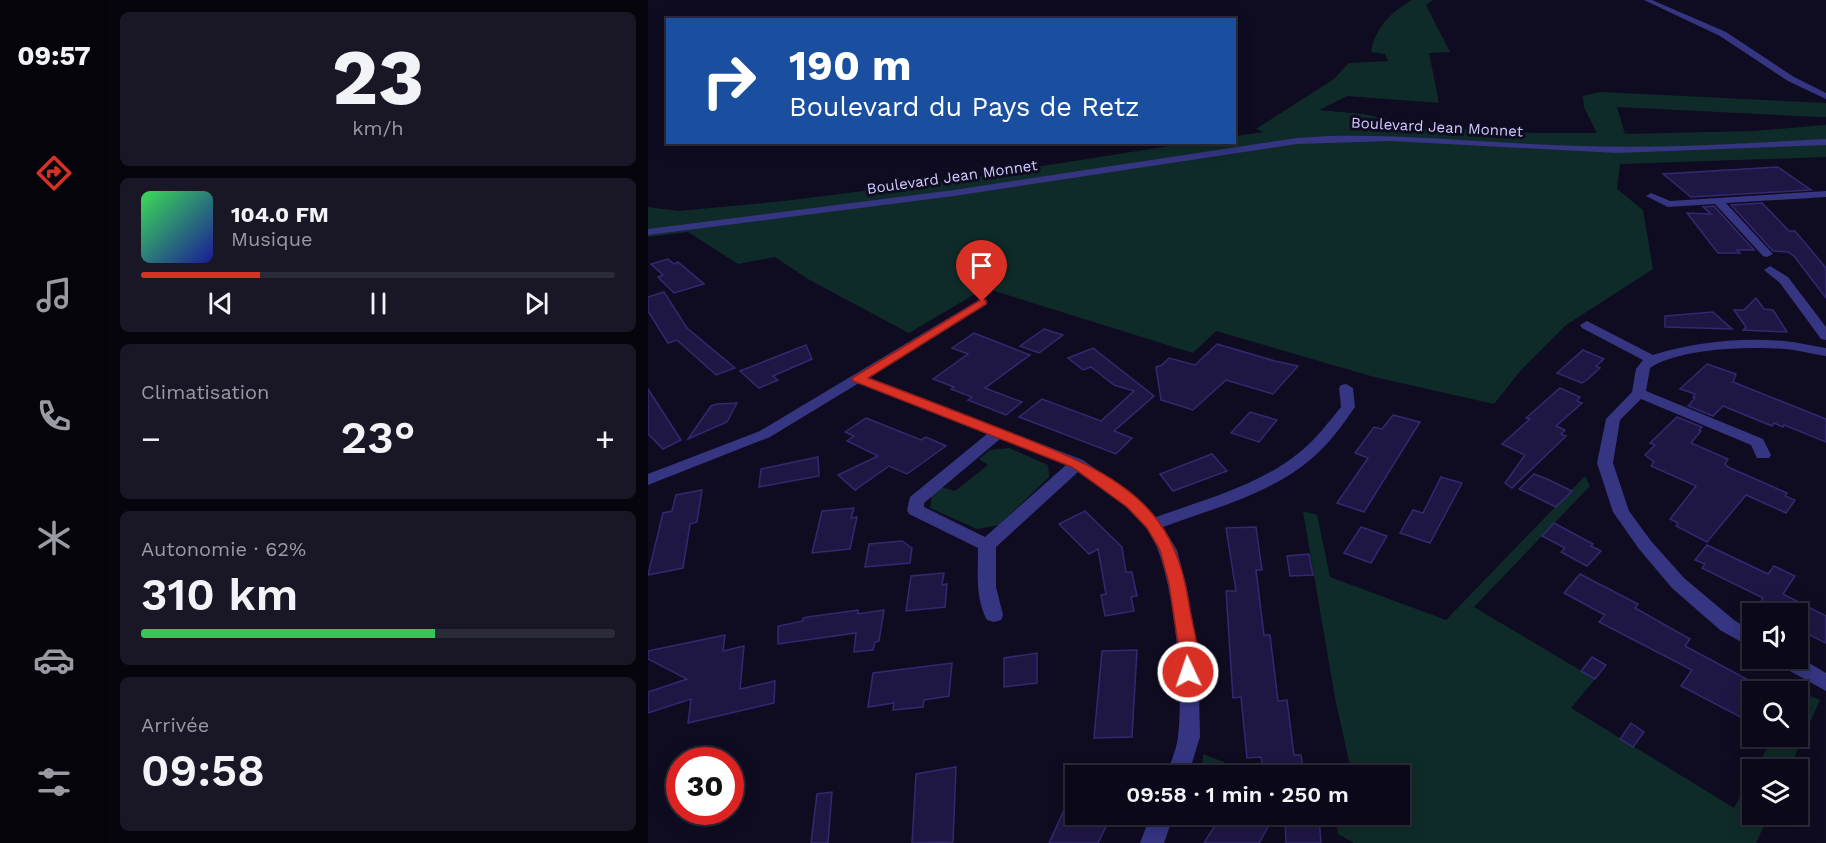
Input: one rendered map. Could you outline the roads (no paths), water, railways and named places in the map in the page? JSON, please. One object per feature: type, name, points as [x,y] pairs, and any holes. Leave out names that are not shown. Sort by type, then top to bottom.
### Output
[{"type":"street","points":[[1647,0],[1723,34],[1791,79],[1826,96]]},
{"type":"street","name":"Boulevard Jean Monnet","points":[[648,232],[954,193],[1297,141],[1333,138],[1399,138],[1613,150],[1826,142]]},
{"type":"street","points":[[1651,196],[1668,204],[1826,194]]},
{"type":"street","points":[[1718,201],[1767,255]]},
{"type":"street","name":"Boulevard Jean Monnet","points":[[648,221],[729,220]]},
{"type":"street","points":[[1770,270],[1784,280],[1826,336]]},
{"type":"street","points":[[648,480],[765,434],[982,302]]},
{"type":"street","points":[[1587,325],[1651,360]]},
{"type":"street","points":[[1742,634],[1727,625],[1678,583],[1645,545],[1621,512],[1605,463],[1613,419],[1639,393],[1643,367],[1651,360],[1667,353],[1755,344],[1785,345],[1826,352]]},
{"type":"street","points":[[858,378],[1077,464],[1132,503],[1153,524],[1168,550],[1177,584],[1188,650],[1189,737],[1180,765]]},
{"type":"street","points":[[1153,524],[1218,501],[1288,468],[1327,436],[1348,407],[1346,388]]},
{"type":"street","points":[[1639,393],[1758,442],[1763,455]]},
{"type":"street","points":[[987,545],[915,510],[916,501],[997,434]]},
{"type":"street","points":[[994,615],[987,588],[987,545],[1077,464]]},
{"type":"street","points":[[1802,669],[1826,683]]},
{"type":"street","points":[[1152,843],[1158,825]]}]
